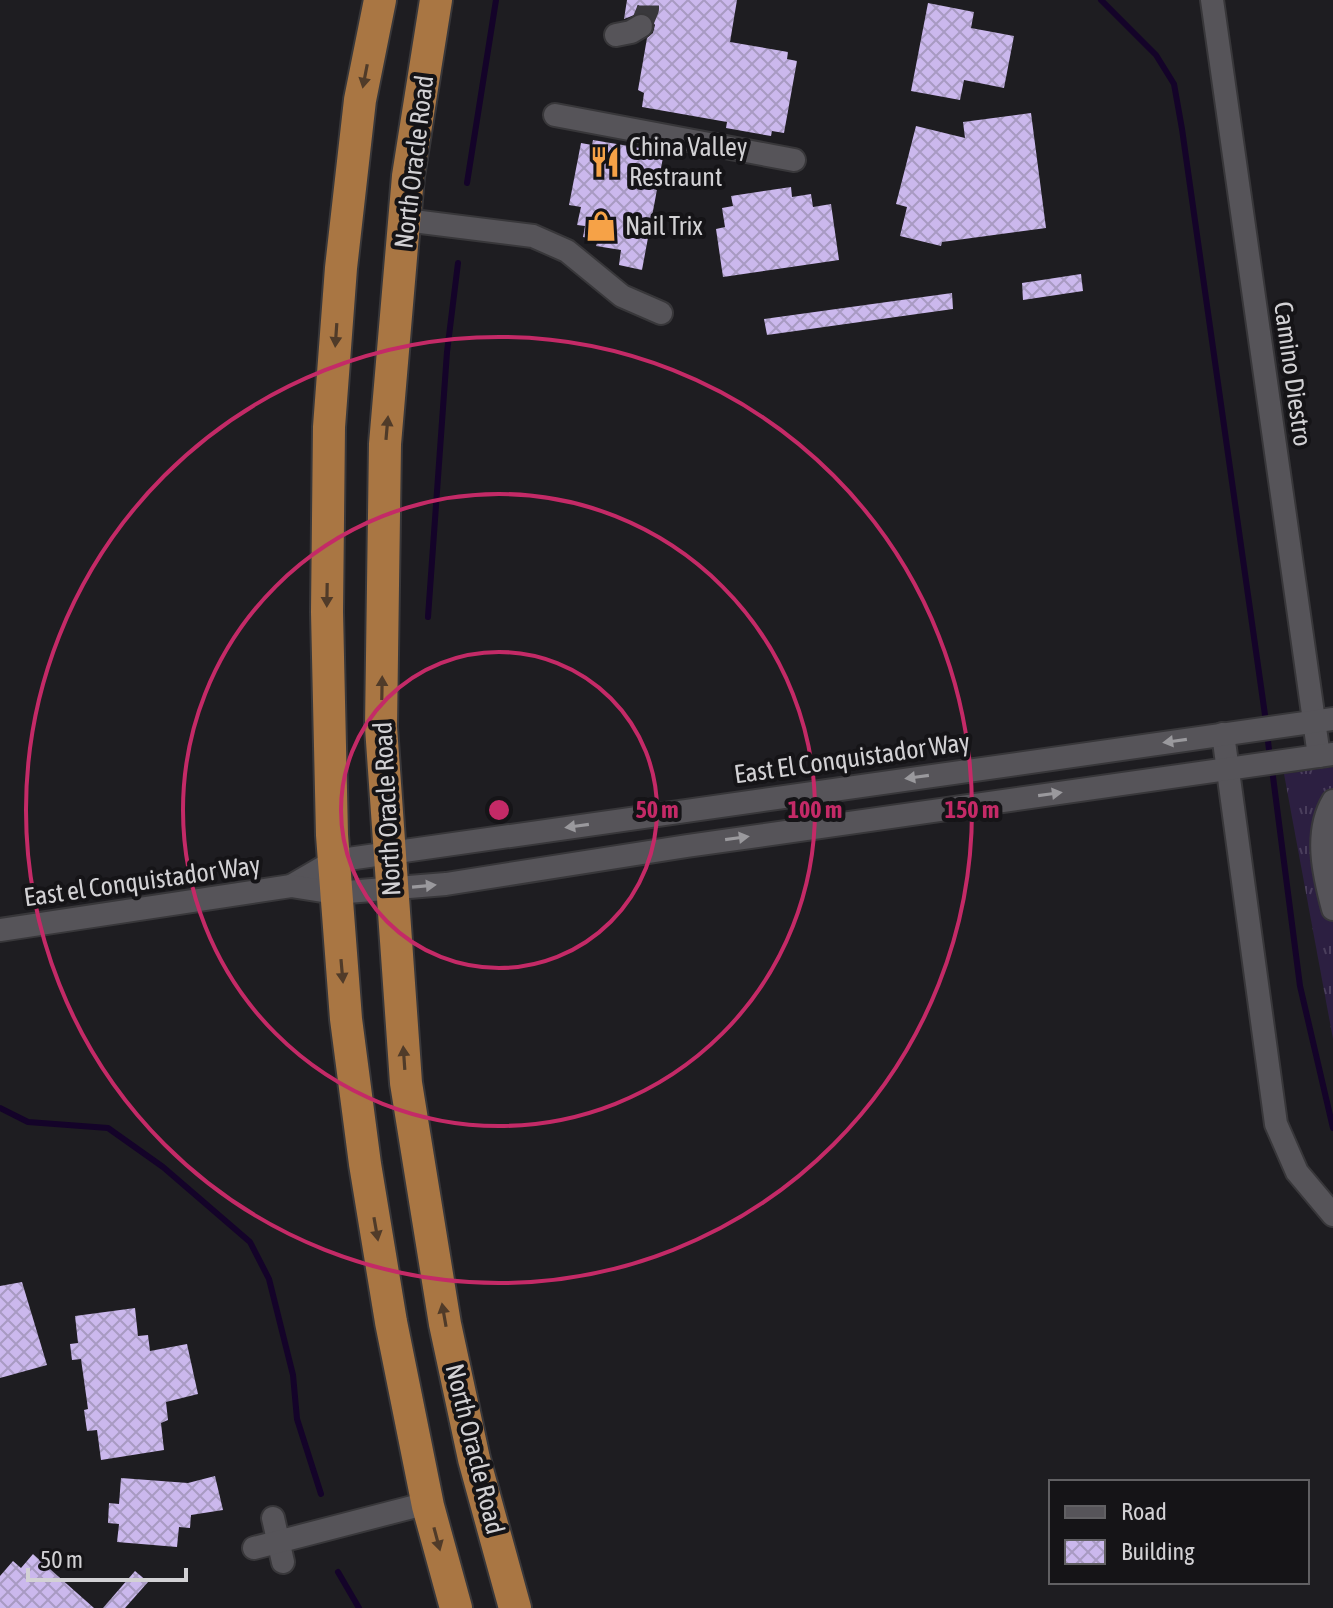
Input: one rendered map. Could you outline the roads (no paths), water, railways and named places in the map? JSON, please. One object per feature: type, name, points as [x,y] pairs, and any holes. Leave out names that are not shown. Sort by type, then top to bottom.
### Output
[{"type":"highway","name":"North Oracle Road","points":[[380,0],[360,100],[341,268],[329,427],[327,612],[335,893],[346,1019],[365,1164],[391,1322],[428,1503],[456,1608]]},
{"type":"highway","name":"North Oracle Road","points":[[436,0],[408,176],[385,444],[381,727],[406,1083],[445,1324],[474,1459],[515,1608]]},
{"type":"street","name":"Camino Diestro","points":[[1212,0],[1324,720],[1326,755]]},
{"type":"street","points":[[616,35],[641,26]]},
{"type":"street","points":[[555,115],[794,160]]},
{"type":"street","points":[[405,220],[533,236],[567,251],[622,296],[661,313]]},
{"type":"street","name":"East El Conquistador Way","points":[[291,886],[334,861],[1324,720]]},
{"type":"street","points":[[1223,734],[1276,1124],[1297,1172],[1333,1215]]},
{"type":"street","name":"East El Conquistador Way","points":[[291,886],[335,893],[446,884],[687,846],[1326,755]]},
{"type":"street","points":[[1333,801],[1326,813],[1322,845],[1333,909]]},
{"type":"street","points":[[680,811],[687,846]]},
{"type":"street","name":"East el Conquistador Way","points":[[0,930],[291,886]]},
{"type":"street","points":[[254,1548],[281,1552],[428,1503]]},
{"type":"street","points":[[273,1518],[281,1552]]},
{"type":"waterway","points":[[467,183],[496,0]]},
{"type":"waterway","points":[[1101,0],[1156,55],[1174,84],[1266,722]]},
{"type":"waterway","points":[[428,617],[447,352],[458,263]]},
{"type":"waterway","points":[[1267,733],[1270,758]]},
{"type":"waterway","points":[[1272,769],[1300,986],[1333,1128]]},
{"type":"waterway","points":[[0,1108],[28,1122],[108,1128],[163,1167],[250,1242],[269,1279],[293,1375],[297,1419],[321,1494]]},
{"type":"waterway","points":[[338,1572],[359,1608]]},
{"type":"tunnel","points":[[641,26],[648,0]]},
{"type":"place","name":"China Valley Restraunt","points":[[605,162]]},
{"type":"place","name":"Nail Trix","points":[[601,226]]}]
